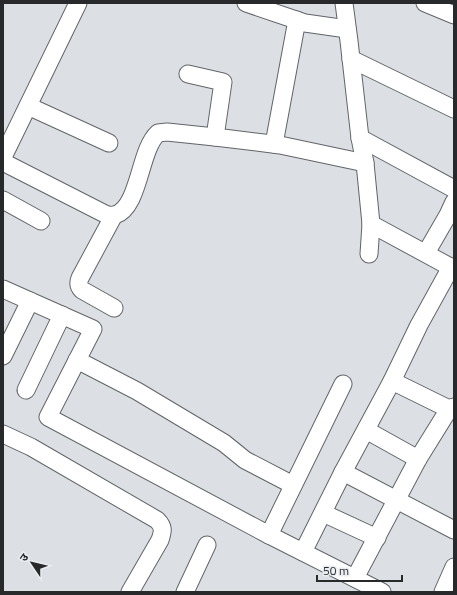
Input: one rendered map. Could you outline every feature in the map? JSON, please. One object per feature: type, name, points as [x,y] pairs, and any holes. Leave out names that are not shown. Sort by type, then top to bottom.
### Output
[{"type":"street","points":[[3,157],[78,3]]},
{"type":"street","points":[[246,3],[305,23],[348,29]]},
{"type":"street","points":[[344,3],[371,224],[369,254]]},
{"type":"street","points":[[425,3],[454,15]]},
{"type":"street","points":[[274,144],[297,20]]},
{"type":"street","points":[[351,59],[454,109]]},
{"type":"street","points":[[188,74],[223,82],[215,137]]},
{"type":"street","points":[[28,106],[109,144]]},
{"type":"street","points":[[3,162],[105,214],[114,215],[122,211],[131,198],[151,142],[158,133],[166,132],[274,144],[364,163]]},
{"type":"street","points":[[360,138],[454,189]]},
{"type":"street","points":[[3,200],[41,221]]},
{"type":"street","points":[[426,253],[454,202]]},
{"type":"street","points":[[114,215],[78,283],[82,290],[114,308]]},
{"type":"street","points":[[302,552],[392,381],[419,325],[452,268],[371,224]]},
{"type":"street","points":[[3,289],[93,329],[48,418],[368,587],[377,538],[418,459],[451,408],[392,381]]},
{"type":"street","points":[[5,346],[30,301]]},
{"type":"street","points":[[26,390],[62,315]]},
{"type":"street","points":[[78,360],[137,391],[224,443],[245,460],[293,485]]},
{"type":"street","points":[[269,535],[343,384]]},
{"type":"street","points":[[366,430],[418,459]]},
{"type":"street","points":[[3,434],[31,447],[157,520],[162,525],[163,530],[160,540],[130,592]]},
{"type":"street","points":[[343,472],[454,530]]},
{"type":"street","points":[[323,513],[377,538]]},
{"type":"street","points":[[186,592],[207,545]]},
{"type":"street","points":[[443,592],[454,567]]}]
